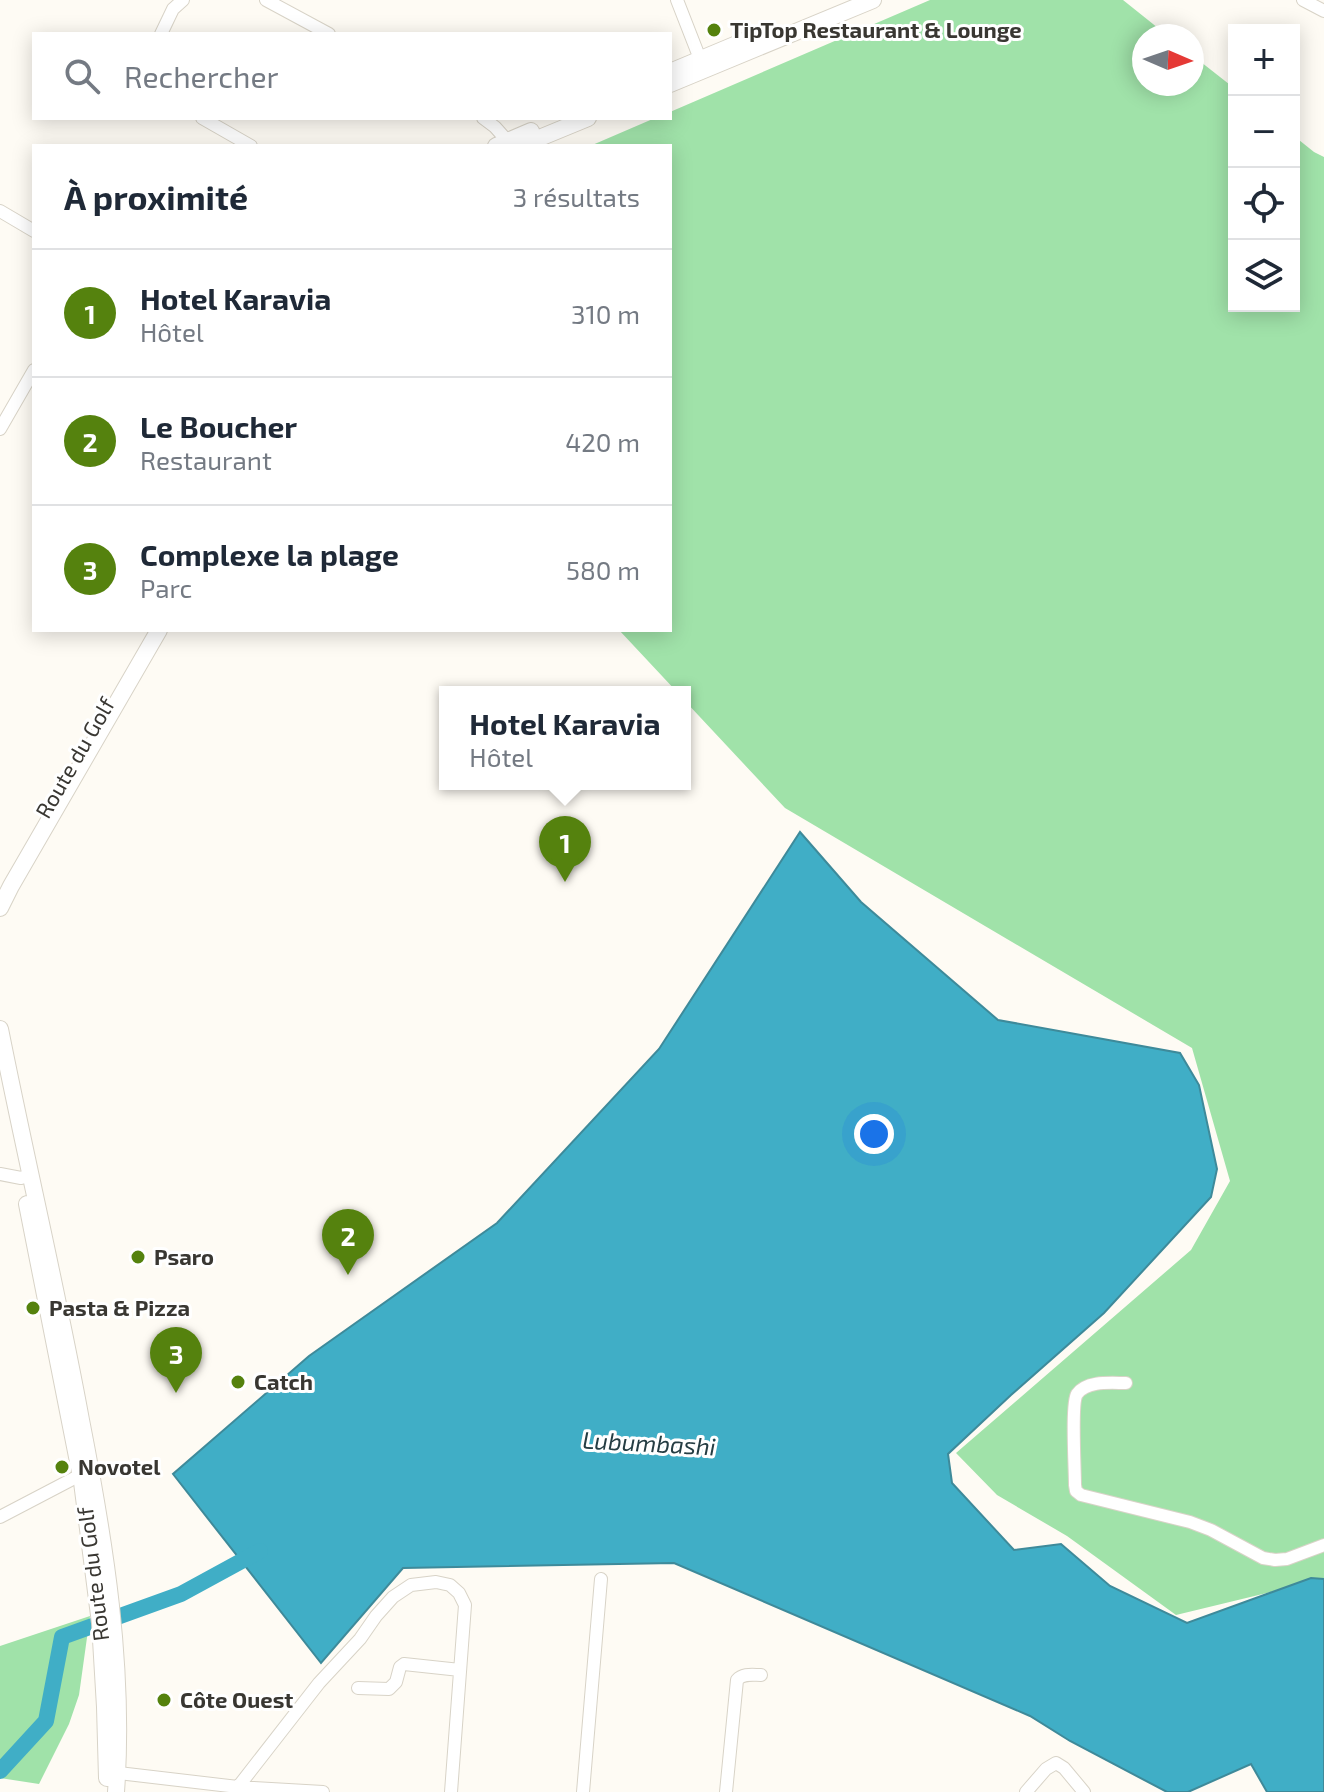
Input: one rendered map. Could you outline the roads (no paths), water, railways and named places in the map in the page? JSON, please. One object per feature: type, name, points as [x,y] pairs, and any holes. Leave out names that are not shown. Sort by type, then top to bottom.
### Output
[{"type":"main road","points":[[672,83],[702,64],[847,0]]},
{"type":"main road","points":[[672,72],[702,64],[873,0]]},
{"type":"main road","points":[[511,144],[558,120]]},
{"type":"main road","points":[[512,144],[582,120]]},
{"type":"main road","name":"Route du Golf","points":[[0,885],[148,632]]},
{"type":"main road","points":[[0,908],[158,632]]},
{"type":"main road","points":[[0,1029],[26,1177]]},
{"type":"main road","name":"Route du Golf","points":[[0,1077],[26,1177],[86,1472],[105,1614],[105,1707],[112,1772],[106,1792]]},
{"type":"main road","points":[[112,1772],[116,1792]]},
{"type":"street","points":[[162,32],[173,9],[183,0]]},
{"type":"street","points":[[266,0],[325,32]]},
{"type":"street","points":[[677,0],[702,64]]},
{"type":"street","points":[[1303,0],[1324,11]]},
{"type":"street","points":[[206,120],[248,144]]},
{"type":"street","points":[[485,120],[508,144]]},
{"type":"street","points":[[0,211],[32,230]]},
{"type":"street","points":[[0,429],[32,373]]},
{"type":"street","points":[[0,1174],[26,1177]]},
{"type":"street","points":[[1126,1383],[1092,1385],[1075,1397],[1076,1491],[1081,1495],[1190,1522],[1263,1558],[1287,1559],[1324,1545]]},
{"type":"street","points":[[0,1517],[86,1472]]},
{"type":"street","points":[[583,1792],[601,1579]]},
{"type":"street","points":[[238,1787],[319,1683],[393,1597],[408,1586],[436,1582],[450,1585],[465,1605],[451,1792]]},
{"type":"street","points":[[358,1688],[389,1689],[396,1682],[400,1667],[404,1664],[460,1670]]},
{"type":"street","points":[[726,1792],[737,1680],[746,1675],[761,1675]]},
{"type":"street","points":[[1026,1792],[1046,1769],[1056,1763],[1060,1763],[1084,1792]]},
{"type":"street","points":[[112,1772],[238,1787],[323,1792]]},
{"type":"water","points":[[800,832],[861,902],[998,1020],[1180,1053],[1199,1085],[1217,1169],[1211,1197],[1104,1313],[948,1454],[952,1483],[1014,1550],[1061,1544],[1110,1586],[1187,1623],[1311,1578],[1324,1579],[1324,1792],[1267,1792],[1251,1764],[1188,1792],[1167,1792],[1070,1741],[1030,1716],[674,1563],[403,1568],[321,1663],[173,1474],[309,1356],[497,1223],[659,1049]]},
{"type":"waterway","name":"Lubumbashi","points":[[0,1771],[46,1721],[62,1637],[181,1594],[260,1551]]},
{"type":"place","name":"TipTop Restaurant & Lounge","points":[[714,30]]},
{"type":"place","name":"Hotel Karavia","points":[[565,882]]},
{"type":"place","name":"Psaro","points":[[138,1257]]},
{"type":"place","name":"Le Boucher","points":[[348,1275]]},
{"type":"place","name":"Pasta & Pizza","points":[[33,1308]]},
{"type":"place","name":"Catch","points":[[238,1382]]},
{"type":"place","name":"Complexe la plage","points":[[176,1393]]},
{"type":"place","name":"Novotel","points":[[62,1467]]},
{"type":"place","name":"Côte Ouest","points":[[164,1700]]}]
